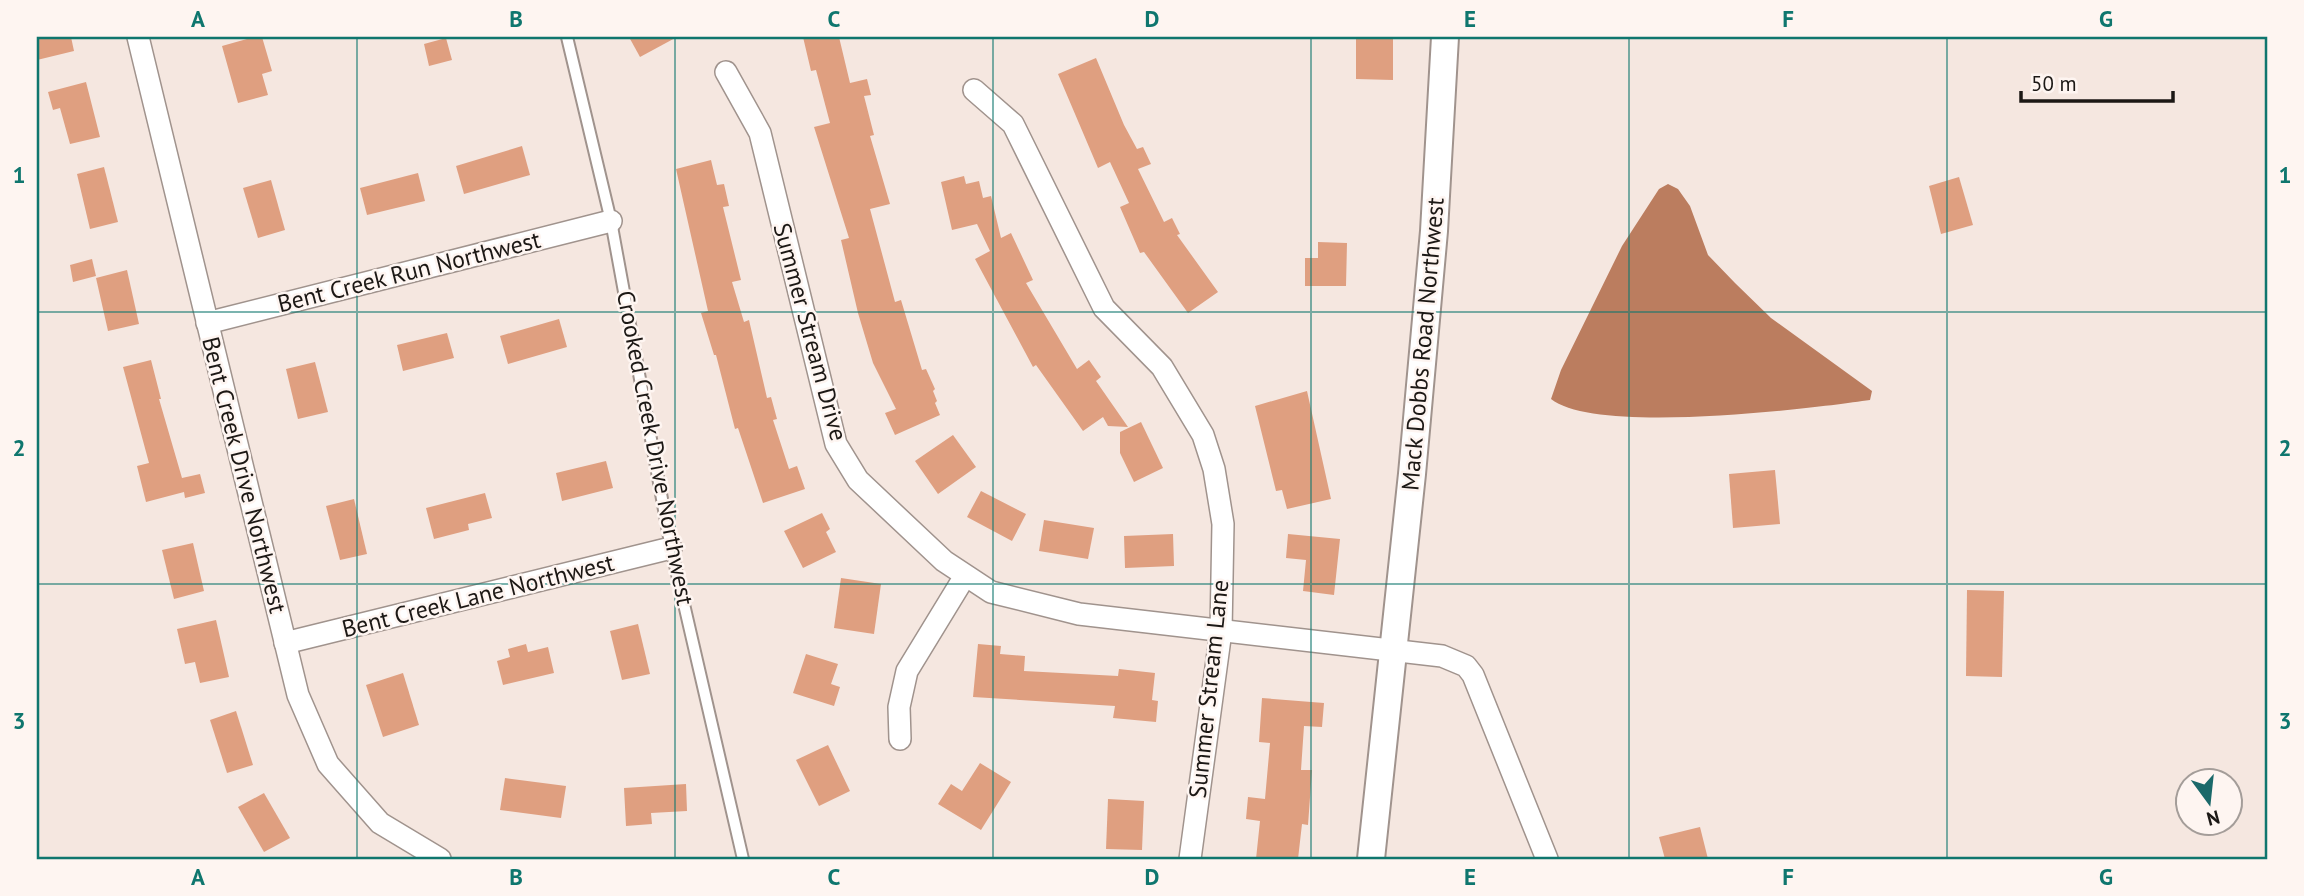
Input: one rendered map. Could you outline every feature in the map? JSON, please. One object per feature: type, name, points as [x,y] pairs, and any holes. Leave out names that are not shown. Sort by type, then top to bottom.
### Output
[{"type":"street","name":"Bent Creek Drive Northwest","points":[[138,37],[298,695],[327,764],[380,823],[440,859]]},
{"type":"street","name":"Mack Dobbs Road Northwest","points":[[1371,859],[1434,231],[1445,37]]},
{"type":"street","name":"Summer Stream Drive","points":[[726,72],[760,134],[836,444],[858,480],[944,561],[991,592],[1079,614],[1442,656],[1466,666],[1473,675],[1547,859]]},
{"type":"street","name":"Summer Stream Lane","points":[[974,90],[1013,124],[1104,307],[1162,368],[1203,435],[1221,495],[1221,631],[1190,859]]},
{"type":"street","name":"Bent Creek Run Northwest","points":[[207,323],[611,221]]},
{"type":"street","name":"Bent Creek Lane Northwest","points":[[285,643],[671,548]]},
{"type":"street","points":[[900,739],[899,707],[907,671],[965,576]]},
{"type":"lane","name":"Crooked Creek Drive Northwest","points":[[567,37],[611,221],[671,548],[743,859]]},
{"type":"shaded area","points":[[1668,184],[1678,189],[1690,206],[1708,255],[1771,318],[1872,391],[1870,400],[1754,413],[1655,418],[1611,416],[1575,410],[1551,399],[1561,370],[1622,246],[1659,189]]},
{"type":"building","points":[[71,37],[74,51],[37,60],[37,39]]},
{"type":"building","points":[[262,37],[272,71],[262,74],[268,95],[238,103],[222,46]]},
{"type":"building","points":[[629,37],[677,37],[640,57]]},
{"type":"building","points":[[803,37],[839,37],[850,83],[867,79],[871,95],[864,96],[874,135],[870,136],[890,204],[870,209],[895,302],[901,300],[922,370],[926,369],[935,389],[935,403],[940,415],[895,435],[885,413],[896,409],[873,363],[858,313],[841,240],[849,238],[814,127],[830,123],[816,70],[811,71]]},
{"type":"building","points":[[1356,37],[1393,37],[1393,80],[1356,79]]},
{"type":"building","points":[[446,38],[452,60],[429,66],[424,44]]},
{"type":"building","points":[[1096,58],[1124,125],[1137,149],[1143,147],[1151,164],[1138,169],[1164,222],[1172,218],[1180,234],[1177,235],[1218,292],[1188,313],[1144,252],[1140,253],[1120,207],[1129,203],[1110,162],[1098,168],[1058,74]]},
{"type":"building","points":[[86,82],[100,137],[70,144],[60,108],[53,110],[48,92]]},
{"type":"building","points":[[522,146],[530,175],[464,194],[456,166]]},
{"type":"building","points":[[711,160],[717,185],[724,184],[729,206],[723,207],[741,280],[732,282],[744,322],[749,320],[767,398],[771,397],[777,419],[773,420],[789,469],[797,466],[805,489],[763,503],[738,428],[735,429],[716,355],[701,313],[708,311],[676,169]]},
{"type":"building","points":[[104,167],[118,222],[90,229],[77,174]]},
{"type":"building","points":[[418,173],[425,201],[367,215],[360,188]]},
{"type":"building","points":[[964,176],[966,184],[979,181],[983,198],[991,196],[1001,238],[1011,233],[1033,280],[1026,283],[1077,369],[1089,360],[1101,377],[1096,381],[1128,427],[1108,426],[1103,417],[1083,431],[1036,365],[1033,367],[975,259],[990,251],[977,224],[952,230],[941,182]]},
{"type":"building","points":[[1959,177],[1973,225],[1941,234],[1929,186]]},
{"type":"building","points":[[271,180],[285,230],[258,238],[243,188]]},
{"type":"building","points":[[1318,242],[1347,243],[1346,286],[1305,286],[1305,258],[1318,258]]},
{"type":"building","points":[[92,259],[96,276],[73,282],[70,265]]},
{"type":"building","points":[[127,270],[139,324],[108,331],[96,278]]},
{"type":"building","points":[[559,319],[567,347],[508,364],[500,336]]},
{"type":"building","points":[[447,333],[454,358],[403,371],[397,345]]},
{"type":"building","points":[[151,360],[159,399],[182,478],[200,474],[205,493],[185,498],[184,492],[146,502],[137,466],[149,463],[123,367]]},
{"type":"building","points":[[315,362],[328,412],[298,419],[286,369]]},
{"type":"building","points":[[1307,391],[1331,499],[1287,509],[1282,490],[1276,491],[1255,406]]},
{"type":"building","points":[[1141,422],[1163,468],[1134,482],[1120,453],[1120,432]]},
{"type":"building","points":[[953,435],[976,467],[938,494],[915,461]]},
{"type":"building","points":[[606,461],[613,488],[562,501],[556,473]]},
{"type":"building","points":[[1775,470],[1780,524],[1733,528],[1729,474]]},
{"type":"building","points":[[981,491],[1026,514],[1012,541],[967,517]]},
{"type":"building","points":[[485,493],[492,518],[468,524],[469,530],[434,539],[426,508]]},
{"type":"building","points":[[354,499],[367,554],[340,560],[326,506]]},
{"type":"building","points":[[822,513],[830,529],[826,532],[836,552],[803,568],[784,531]]},
{"type":"building","points":[[1044,520],[1094,528],[1088,559],[1039,551]]},
{"type":"building","points":[[1173,534],[1174,566],[1125,568],[1124,536]]},
{"type":"building","points":[[1288,534],[1340,539],[1334,595],[1303,591],[1306,560],[1286,558]]},
{"type":"building","points":[[193,543],[204,591],[174,599],[162,550]]},
{"type":"building","points":[[841,578],[881,584],[874,634],[834,628]]},
{"type":"building","points":[[1967,590],[2004,591],[2002,677],[1966,676]]},
{"type":"building","points":[[216,620],[229,677],[200,683],[195,662],[185,664],[177,629]]},
{"type":"building","points":[[638,624],[650,674],[622,680],[610,631]]},
{"type":"building","points":[[526,644],[528,652],[548,647],[554,673],[503,685],[497,661],[510,657],[508,649]]},
{"type":"building","points":[[978,644],[1001,646],[1000,654],[1025,656],[1024,671],[1118,676],[1119,669],[1155,673],[1152,700],[1158,701],[1156,722],[1113,718],[1115,706],[973,697]]},
{"type":"building","points":[[806,654],[838,664],[831,684],[840,687],[834,706],[793,693]]},
{"type":"building","points":[[403,673],[419,725],[383,737],[366,685]]},
{"type":"building","points":[[1262,698],[1324,703],[1322,727],[1304,726],[1301,770],[1312,770],[1308,825],[1302,824],[1298,859],[1256,859],[1260,821],[1246,819],[1248,797],[1265,799],[1270,743],[1259,742]]},
{"type":"building","points":[[236,711],[253,765],[227,773],[210,720]]},
{"type":"building","points":[[828,745],[850,791],[819,806],[796,760]]},
{"type":"building","points":[[980,763],[1011,782],[981,830],[938,804],[951,784],[962,791]]},
{"type":"building","points":[[505,778],[566,786],[561,818],[500,810]]},
{"type":"building","points":[[686,784],[687,811],[651,813],[652,824],[626,826],[624,788]]},
{"type":"building","points":[[264,793],[290,838],[264,852],[238,807]]},
{"type":"building","points":[[1108,799],[1144,801],[1142,850],[1106,849]]},
{"type":"building","points":[[1700,827],[1708,859],[1665,859],[1659,837]]}]
